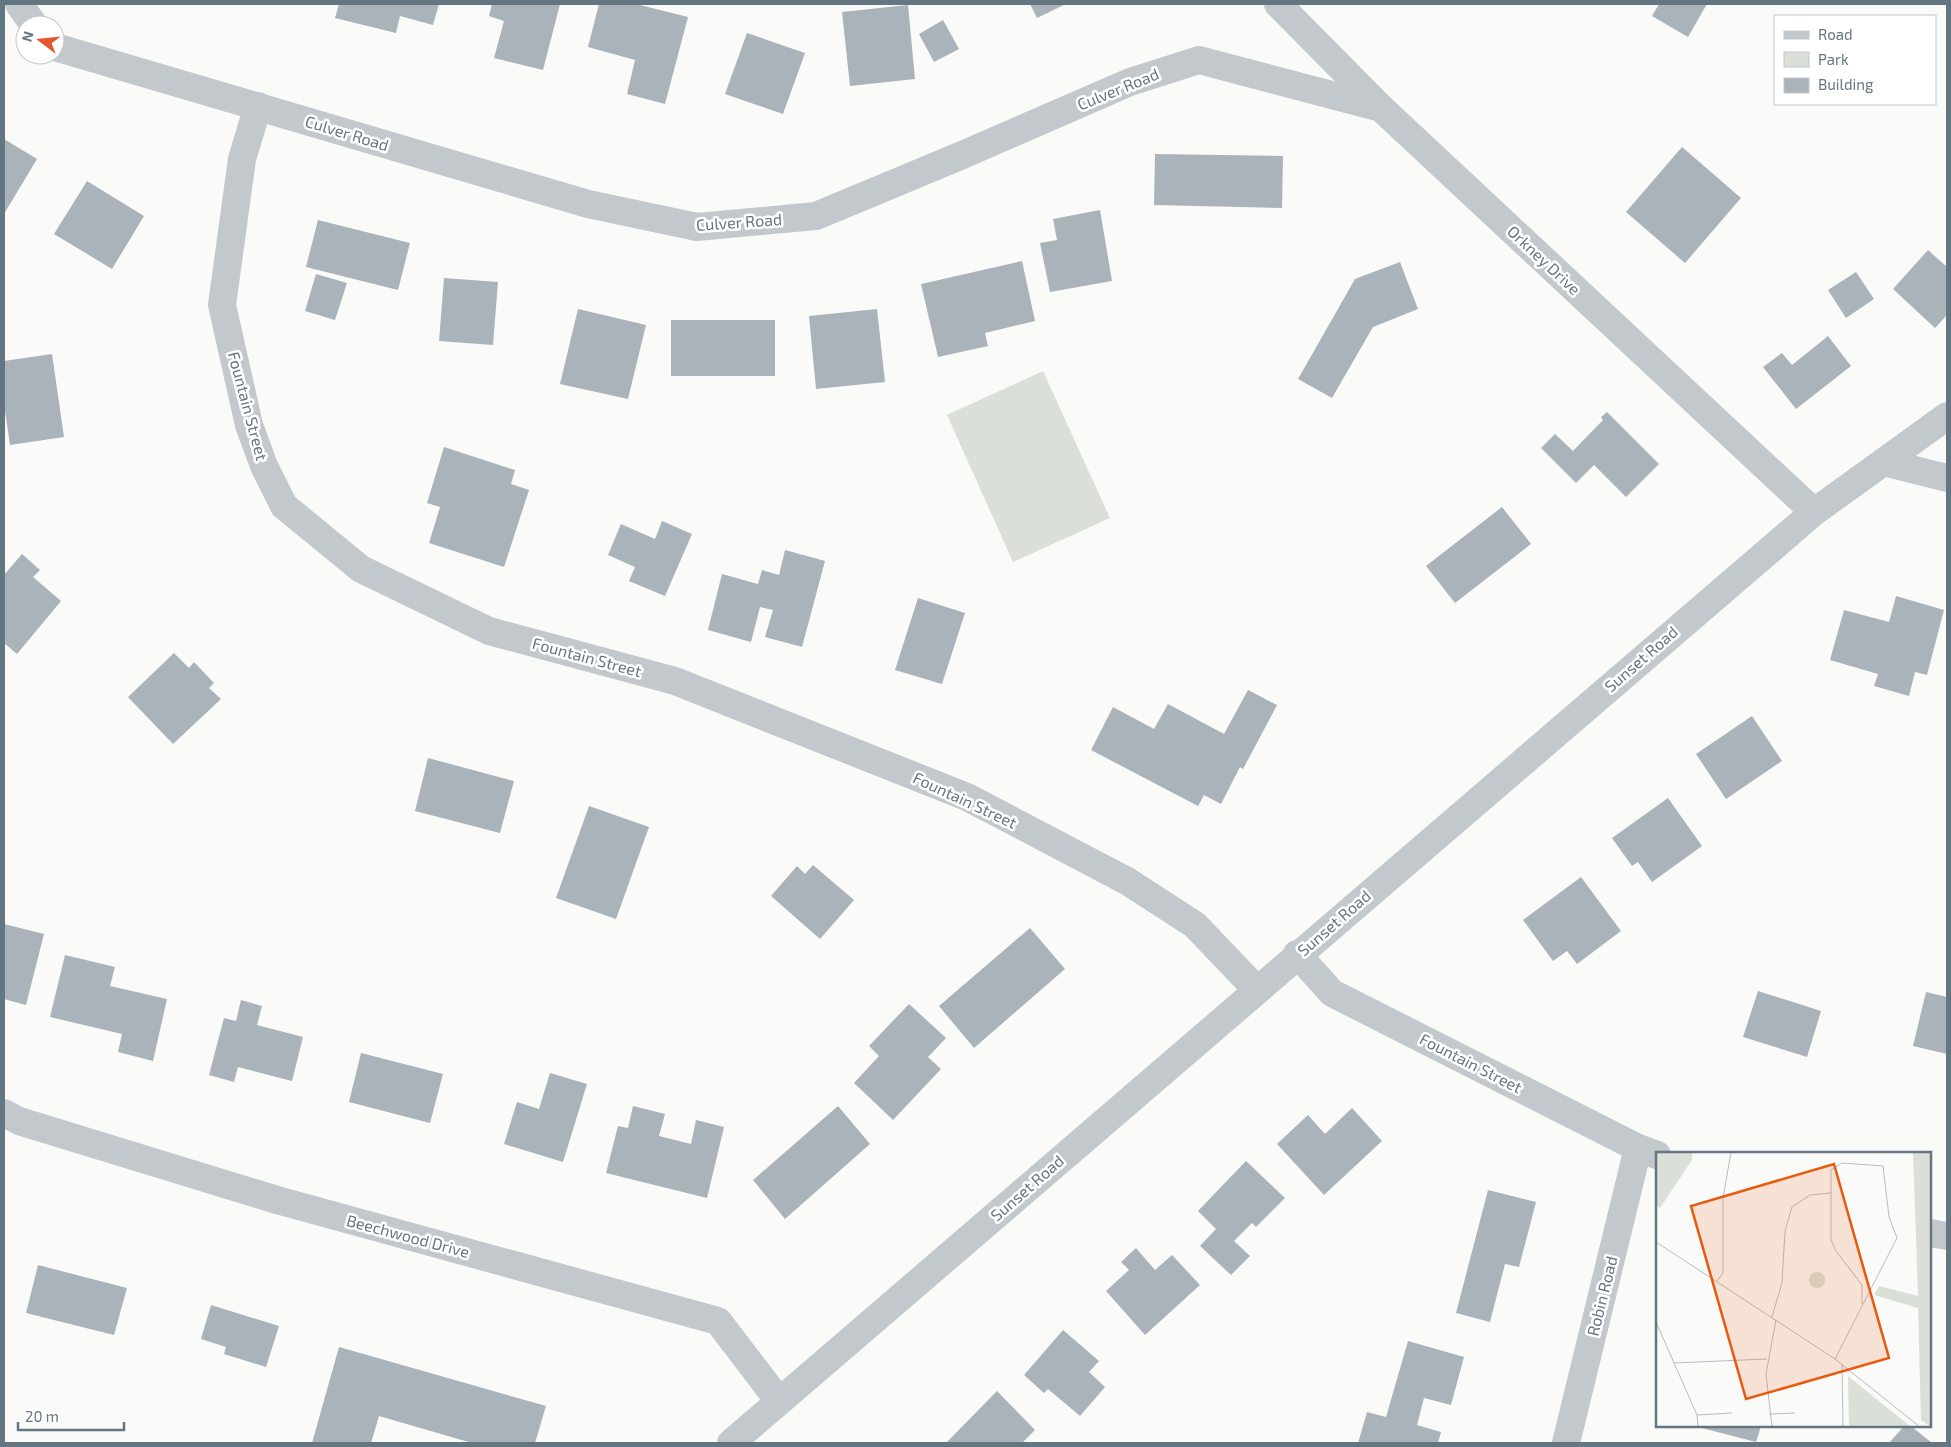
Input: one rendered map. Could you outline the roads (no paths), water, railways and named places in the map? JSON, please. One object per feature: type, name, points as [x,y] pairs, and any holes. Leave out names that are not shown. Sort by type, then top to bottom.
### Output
[{"type":"street","points":[[19,4],[27,15]]},
{"type":"street","name":"Orkney Drive","points":[[1278,4],[1381,108],[1814,512]]},
{"type":"street","name":"Culver Road","points":[[65,50],[588,204],[697,227],[816,216],[1130,82],[1199,60],[1381,108]]},
{"type":"street","name":"Fountain Street","points":[[258,106],[242,159],[222,305],[249,426],[264,466],[284,506],[361,569],[489,631],[675,681],[967,797],[1127,881],[1195,924],[1257,990]]},
{"type":"street","name":"Sunset Road","points":[[731,1443],[1297,954],[1814,512],[1947,416]]},
{"type":"street","points":[[1883,462],[1947,478]]},
{"type":"street","name":"Fountain Street","points":[[1297,954],[1332,993],[1648,1151]]},
{"type":"street","name":"Beechwood Drive","points":[[4,1113],[19,1121],[277,1200],[718,1321],[779,1401]]},
{"type":"street","name":"Robin Road","points":[[1566,1443],[1648,1151]]},
{"type":"street","points":[[1931,1233],[1947,1236]]}]
